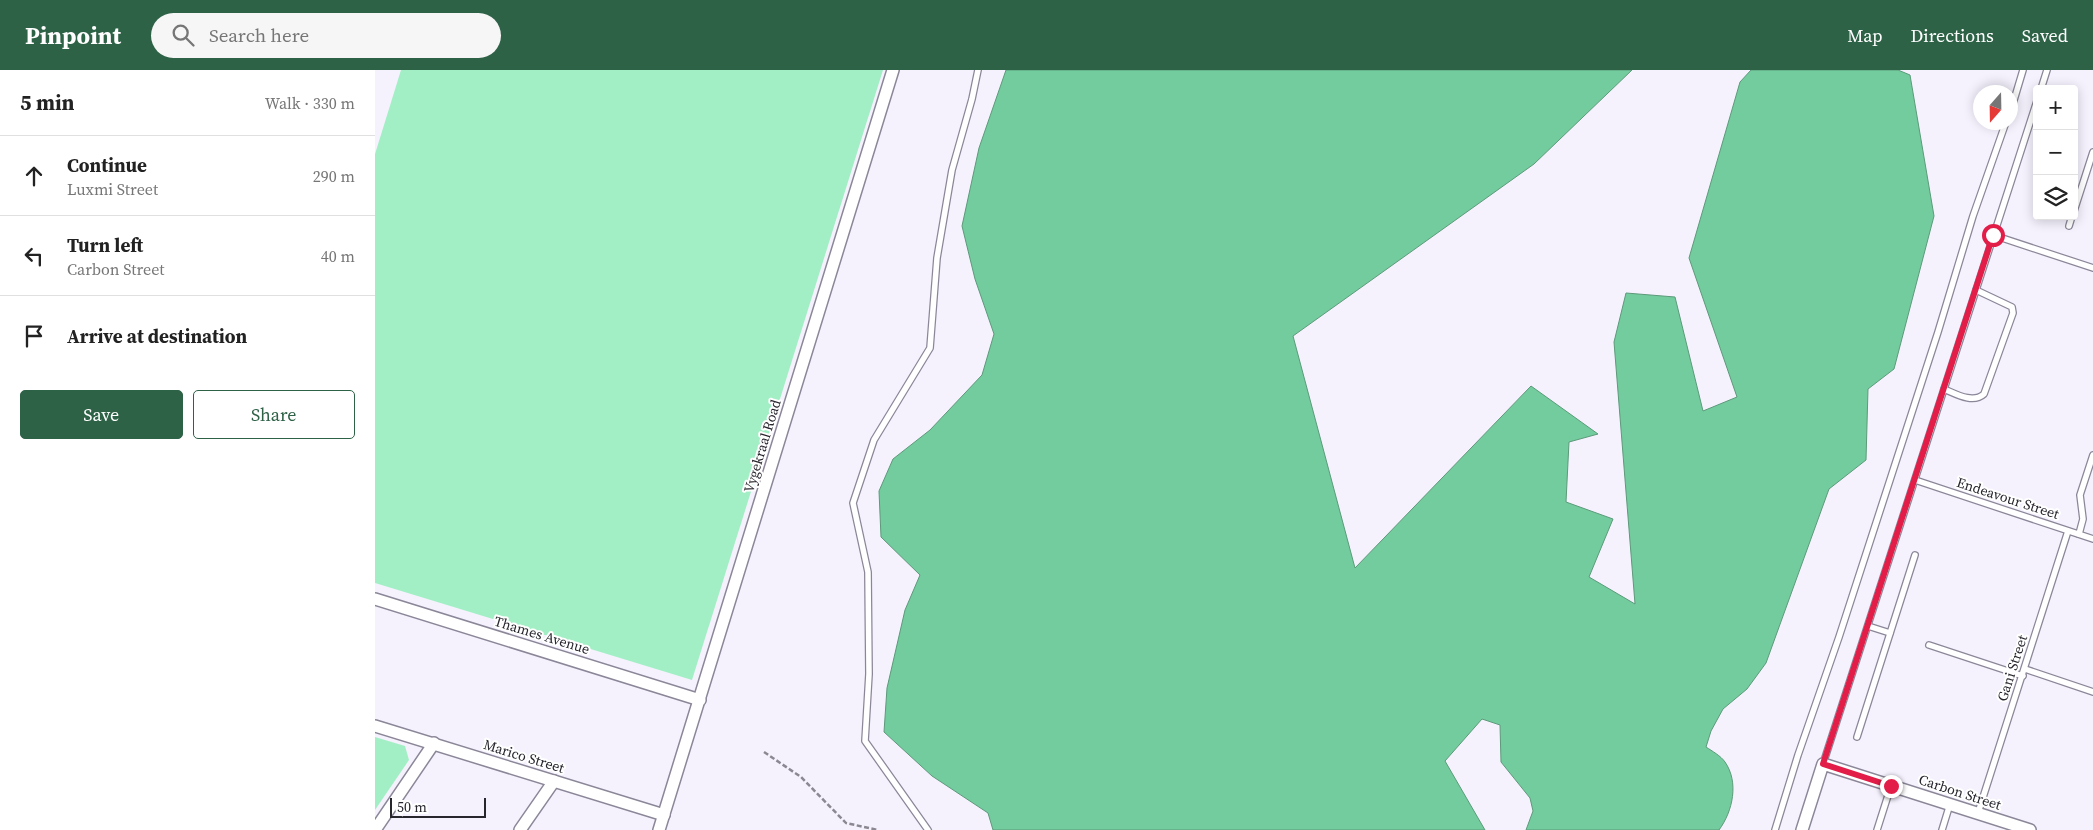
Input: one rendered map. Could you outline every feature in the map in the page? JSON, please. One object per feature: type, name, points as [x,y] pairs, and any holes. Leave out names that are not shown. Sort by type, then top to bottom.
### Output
[{"type":"street","name":"Vygekraal Road","points":[[659,830],[893,70]]},
{"type":"street","name":"Thames Avenue","points":[[375,599],[700,700]]},
{"type":"street","name":"Marico Street","points":[[375,726],[664,815]]},
{"type":"street","points":[[375,830],[434,743]]},
{"type":"street","name":"Carbon Street","points":[[1823,764],[2030,830]]},
{"type":"street","points":[[1802,830],[1823,764]]},
{"type":"street","points":[[520,830],[554,781]]},
{"type":"lane","points":[[928,830],[865,741],[869,674],[869,572],[853,503],[874,440],[930,348],[937,258],[952,170],[978,70]]},
{"type":"lane","points":[[2018,87],[2023,70]]},
{"type":"lane","points":[[2042,85],[2047,70]]},
{"type":"lane","points":[[1823,764],[2033,113]]},
{"type":"lane","points":[[1775,830],[1798,754],[1839,637],[1938,332],[1973,216],[2004,130]]},
{"type":"lane","points":[[2078,199],[2093,152]]},
{"type":"lane","points":[[2069,226],[2071,220]]},
{"type":"lane","points":[[1993,235],[2093,268]]},
{"type":"lane","points":[[1944,389],[1968,398],[1977,399],[1984,394],[2013,313],[2011,306],[1976,290]]},
{"type":"lane","points":[[2079,534],[2083,519],[2080,495],[2093,455]]},
{"type":"lane","name":"Endeavour Street","points":[[1915,480],[2093,539]]},
{"type":"lane","name":"Gani Street","points":[[1978,813],[2068,531]]},
{"type":"lane","points":[[1857,737],[1915,556]]},
{"type":"lane","points":[[1868,626],[1890,632]]},
{"type":"lane","points":[[1929,645],[2093,692]]},
{"type":"lane","points":[[1877,830],[1891,786]]},
{"type":"lane","points":[[1942,830],[1950,804]]},
{"type":"path","points":[[764,752],[801,777],[846,823],[878,830]]},
{"type":"shaded area","points":[[401,70],[883,70],[692,680],[375,583],[375,154]]},
{"type":"shaded area","points":[[1006,70],[1632,70],[1534,164],[1293,336],[1355,568],[1531,386],[1598,434],[1569,442],[1566,502],[1613,519],[1589,577],[1635,604],[1614,342],[1626,293],[1675,297],[1703,411],[1737,397],[1689,258],[1740,82],[1751,70],[1898,70],[1910,75],[1934,216],[1894,369],[1868,389],[1866,460],[1829,489],[1766,663],[1747,689],[1723,709],[1711,731],[1706,747],[1725,762],[1732,778],[1733,787],[1731,805],[1719,830],[1526,830],[1533,811],[1530,798],[1501,762],[1500,725],[1482,719],[1445,761],[1485,830],[993,830],[988,813],[932,776],[884,732],[887,688],[905,610],[920,575],[881,537],[879,491],[893,459],[930,430],[982,375],[994,334],[975,279],[962,226],[979,148]]},
{"type":"shaded area","points":[[375,737],[405,746],[409,760],[375,810]]},
{"type":"route","points":[[1891,786],[1823,764],[1993,235]]}]
